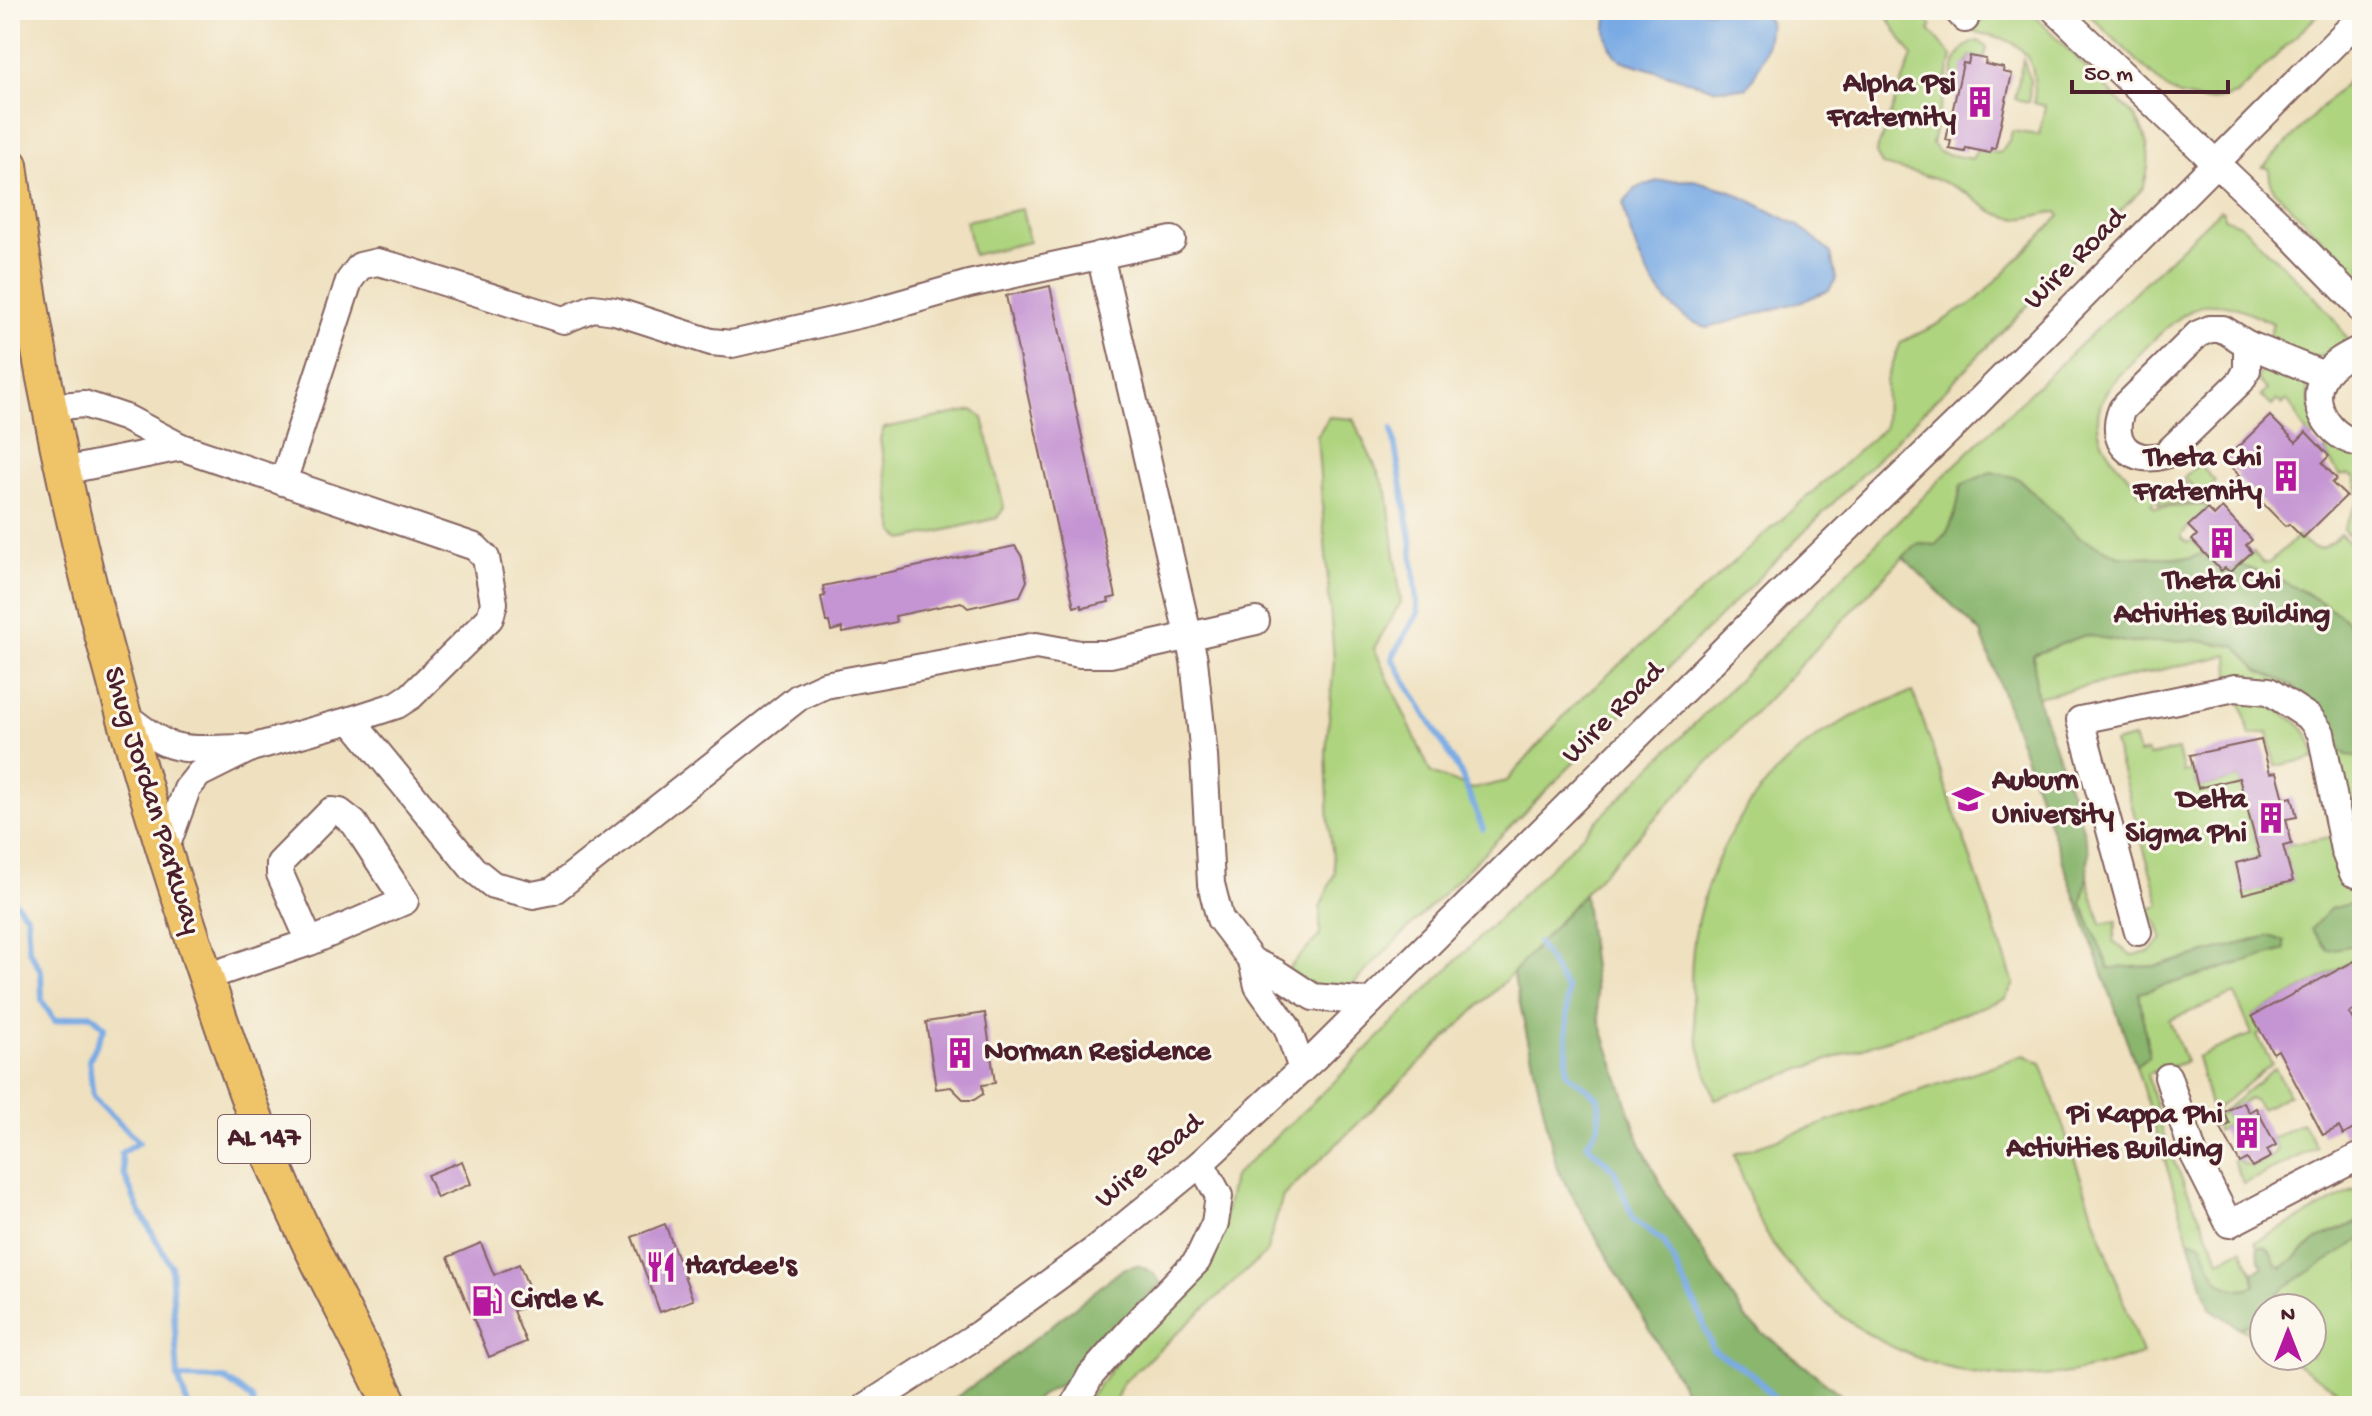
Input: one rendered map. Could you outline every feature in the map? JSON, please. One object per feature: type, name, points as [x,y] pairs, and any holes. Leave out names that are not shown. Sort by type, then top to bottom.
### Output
[{"type":"main road","name":"Shug Jordan Parkway","points":[[10,165],[32,315],[63,471],[122,713],[164,853],[282,1184],[322,1271],[391,1406]]},
{"type":"street","points":[[2055,10],[2281,225],[2362,311]]},
{"type":"street","name":"Wire Road","points":[[867,1406],[979,1334],[1096,1249],[1201,1163],[1302,1069],[2084,297],[2362,16]]},
{"type":"street","points":[[283,482],[349,281],[360,266],[377,262],[393,266],[564,320],[593,308],[615,311],[711,342],[732,344],[875,311],[969,284],[1172,240]]},
{"type":"street","points":[[1100,255],[1194,660],[1200,705],[1211,884],[1220,919],[1252,961],[1258,986],[1287,1027],[1302,1069]]},
{"type":"street","points":[[2247,344],[2247,370],[2241,381],[2165,455],[2141,458],[2122,443],[2117,432],[2122,409],[2198,334],[2210,329],[2223,329],[2247,344],[2324,375]]},
{"type":"street","points":[[2362,348],[2334,364],[2324,375],[2318,392],[2320,408],[2327,424],[2340,436],[2362,443]]},
{"type":"street","points":[[49,407],[84,404],[126,418],[181,447],[475,547],[486,558],[494,603],[490,618],[411,696],[397,705],[351,720],[251,748],[199,774],[187,789],[164,853]]},
{"type":"street","points":[[63,471],[181,447]]},
{"type":"street","points":[[351,720],[473,869],[493,885],[533,895],[553,891],[799,697],[825,685],[1036,646],[1080,654],[1110,654],[1256,621]]},
{"type":"street","points":[[2138,932],[2080,720],[2235,688],[2269,691],[2310,718],[2321,733],[2344,850],[2353,873],[2362,876]]},
{"type":"street","points":[[122,713],[154,737],[171,745],[251,748]]},
{"type":"street","points":[[206,977],[310,942],[405,901],[354,823],[340,812],[331,811],[280,863],[280,874],[310,942]]},
{"type":"street","points":[[1252,961],[1313,997],[1370,1002]]},
{"type":"street","points":[[2168,1077],[2194,1155],[2229,1224],[2362,1155]]},
{"type":"street","points":[[1074,1406],[1091,1375],[1197,1261],[1215,1223],[1219,1196],[1201,1163]]},
{"type":"green space","points":[[1879,10],[1918,10],[1932,26],[1929,30],[1952,56],[1932,144],[1938,152],[1972,159],[1977,150],[2000,153],[2012,131],[2039,135],[2045,106],[2034,103],[2035,83],[2027,57],[2004,39],[1972,30],[1982,22],[1980,16],[1986,10],[2029,10],[2135,117],[2148,151],[2148,169],[2143,188],[1352,985],[1316,987],[1287,970],[1320,935],[1320,908],[1335,872],[1329,825],[1326,753],[1334,660],[1317,436],[1329,417],[1353,419],[1387,492],[1401,602],[1374,648],[1431,773],[1473,789],[1507,781],[1571,708],[1885,427],[1886,381],[1901,342],[1976,301],[2060,216],[2057,212],[2019,219],[2005,216],[1950,185],[1882,165],[1876,153],[1912,56],[1884,12]]},
{"type":"green space","points":[[2084,10],[2323,10],[2236,95],[2203,101],[2179,96],[2165,87]]},
{"type":"green space","points":[[1979,41],[1987,47],[1984,59],[1970,56],[1957,89],[1950,87],[1960,52]]},
{"type":"green space","points":[[2023,59],[2030,80],[2029,102],[2015,99]]},
{"type":"green space","points":[[2362,66],[2362,280],[2275,191],[2269,168],[2263,167]]},
{"type":"green space","points":[[1022,209],[1029,242],[973,255],[966,221]]},
{"type":"green space","points":[[2220,210],[2224,212],[2224,218],[2240,224],[2313,295],[2336,321],[2348,341],[2327,355],[2300,354],[2268,340],[2273,323],[2221,304],[2200,306],[2173,323],[2112,383],[2098,413],[2101,439],[2116,463],[2138,486],[2138,492],[2142,495],[2152,485],[2162,494],[2151,504],[2155,508],[2209,507],[2182,534],[2182,538],[2188,543],[2192,540],[2204,553],[2191,558],[2119,556],[2080,538],[2018,478],[1961,485],[1954,518],[1942,539],[1936,545],[1917,544],[1903,557],[1584,893],[1513,973],[1283,1196],[1266,1253],[1122,1383],[1114,1406],[1085,1406],[1224,1222],[1233,1177],[1332,1084],[1953,467]]},
{"type":"green space","points":[[2271,368],[2306,384],[2319,437],[2316,434],[2312,439],[2307,434],[2288,401],[2282,405],[2277,400],[2272,406],[2261,396],[2267,390],[2257,377],[2265,369]]},
{"type":"green space","points":[[973,410],[983,418],[1004,508],[997,518],[904,540],[894,532],[880,439],[884,428]]},
{"type":"green space","points":[[2329,444],[2345,453],[2362,457],[2362,550],[2343,530],[2360,497],[2355,478],[2340,475],[2325,452]]},
{"type":"green space","points":[[2199,464],[2215,481],[2211,488],[2214,495],[2207,501],[2184,477]]},
{"type":"green space","points":[[1991,472],[2018,478],[2080,538],[2119,556],[2191,558],[2204,553],[2221,571],[2225,568],[2230,572],[2239,565],[2289,584],[2334,611],[2362,633],[2362,757],[2346,755],[2334,742],[2326,718],[2310,701],[2300,697],[2294,686],[2258,670],[2236,646],[2192,640],[2132,643],[2085,635],[2033,655],[2037,697],[2089,851],[2082,904],[2109,968],[2158,966],[2269,936],[2285,941],[2285,950],[2139,993],[2149,1056],[2136,1066],[1981,633],[1903,557],[1917,544],[1936,545],[1951,525],[1961,485]]},
{"type":"green space","points":[[2182,480],[2204,503],[2159,505],[2158,503]]},
{"type":"green space","points":[[2340,534],[2362,556],[2362,633],[2304,592],[2239,565],[2253,552],[2263,563],[2269,563],[2298,536],[2310,546],[2319,548],[2328,545]]},
{"type":"green space","points":[[2085,635],[2132,643],[2192,640],[2236,646],[2258,670],[2294,686],[2300,697],[2230,675],[2229,655],[2037,697],[2033,655]]},
{"type":"green space","points":[[1913,692],[2014,984],[2005,999],[1715,1099],[1696,1033],[1691,974],[1703,902],[1731,834],[1774,775],[1800,750],[1854,716]]},
{"type":"green space","points":[[2245,699],[2272,708],[2299,724],[2311,741],[2315,758],[2275,766],[2268,732],[2250,736],[2241,702]]},
{"type":"green space","points":[[2134,738],[2139,754],[2147,752],[2149,756],[2178,750],[2184,773],[2194,771],[2198,788],[2239,778],[2260,857],[2236,864],[2244,894],[2292,881],[2283,846],[2330,837],[2362,887],[2362,903],[2357,902],[2362,956],[2253,1016],[2262,1031],[2257,1035],[2272,1064],[2212,1113],[2197,1057],[2252,1034],[2235,994],[2169,1020],[2186,1062],[2147,1074],[2167,1147],[2220,1260],[2242,1249],[2255,1286],[2242,1289],[2224,1286],[2214,1273],[2201,1243],[2189,1239],[2136,1066],[2149,1056],[2139,993],[2285,950],[2269,936],[2158,966],[2109,969],[2082,904],[2087,877],[2101,924],[2117,921],[2113,942],[2132,955],[2150,952],[2163,939],[2157,923],[2145,911],[2160,905],[2114,743]]},
{"type":"green space","points":[[2334,742],[2346,755],[2362,757],[2362,860]]},
{"type":"green space","points":[[1584,893],[1599,1019],[1640,1143],[1666,1194],[1748,1321],[1855,1406],[1694,1406],[1557,1169],[1513,973]]},
{"type":"green space","points":[[2362,903],[2362,944],[2328,950],[2311,929],[2330,909]]},
{"type":"green space","points":[[2024,1055],[2041,1063],[2142,1354],[2098,1367],[2038,1377],[1989,1375],[1925,1361],[1866,1332],[1838,1313],[1814,1292],[1771,1243],[1734,1154]]},
{"type":"green space","points":[[2275,1068],[2289,1095],[2261,1109],[2254,1100],[2249,1099],[2224,1112],[2230,1124],[2217,1131],[2214,1119]]},
{"type":"green space","points":[[2302,1123],[2317,1147],[2244,1184],[2233,1161],[2238,1158],[2240,1163],[2252,1167],[2271,1157],[2277,1149],[2272,1138]]},
{"type":"green space","points":[[2362,1186],[2362,1220],[2317,1239],[2283,1268],[2276,1265],[2269,1250],[2264,1246],[2258,1247],[2255,1242]]},
{"type":"green space","points":[[2362,1221],[2362,1239],[2280,1292],[2248,1292],[2248,1324],[2240,1328],[2210,1308],[2189,1239],[2201,1243],[2218,1280],[2232,1288],[2242,1289],[2255,1286],[2253,1272],[2263,1267],[2258,1247],[2264,1246],[2269,1250],[2276,1265],[2283,1268],[2317,1239]]},
{"type":"green space","points":[[2362,1239],[2362,1406],[2309,1372],[2328,1372],[2328,1292],[2279,1292]]},
{"type":"green space","points":[[1137,1265],[1154,1274],[1161,1284],[1100,1341],[1068,1380],[1029,1406],[944,1406],[1123,1269]]},
{"type":"green space","points":[[2248,1322],[2248,1333],[2240,1328]]},
{"type":"water","points":[[1610,10],[1760,10],[1770,23],[1763,57],[1747,88],[1715,89],[1620,60],[1611,49],[1607,36]]},
{"type":"water","points":[[1693,180],[1729,190],[1799,226],[1831,253],[1836,279],[1829,290],[1806,300],[1707,328],[1672,307],[1644,266],[1623,204],[1636,188],[1658,181]]},
{"type":"building","name":"Alpha Psi Fraternity","points":[[1970,56],[1986,59],[1985,64],[2004,68],[2003,72],[2012,74],[1995,149],[1991,148],[1990,153],[1966,148],[1965,152],[1949,149],[1951,141],[1946,140],[1963,63],[1968,64]]},
{"type":"building","points":[[1050,286],[1116,597],[1108,599],[1109,602],[1082,608],[1081,605],[1074,607],[1006,296]]},
{"type":"building","name":"Theta Chi Fraternity","points":[[2270,416],[2296,442],[2306,432],[2329,456],[2322,463],[2337,479],[2332,483],[2346,496],[2303,538],[2289,524],[2285,526],[2224,460]]},
{"type":"building","name":"Theta Chi Activities Building","points":[[2222,508],[2252,540],[2246,545],[2252,552],[2230,572],[2225,568],[2221,571],[2192,540],[2197,535],[2188,526],[2207,509],[2214,516]]},
{"type":"building","points":[[1015,546],[1022,557],[1027,581],[1020,596],[968,608],[961,602],[895,616],[896,622],[843,633],[842,628],[831,631],[829,622],[826,622],[821,597],[825,596],[823,586]]},
{"type":"building","name":"Delta Sigma Phi","points":[[2261,740],[2270,773],[2277,772],[2284,799],[2292,797],[2297,817],[2286,819],[2292,844],[2283,846],[2293,881],[2243,894],[2236,863],[2260,857],[2239,778],[2198,788],[2190,755]]},
{"type":"building","points":[[2356,960],[2362,970],[2362,1006],[2349,1013],[2362,1037],[2362,1124],[2343,1135],[2339,1127],[2323,1135],[2278,1050],[2273,1053],[2252,1016]]},
{"type":"building","name":"Norman Residence","points":[[985,1013],[995,1083],[982,1085],[983,1094],[974,1100],[964,1100],[951,1087],[936,1089],[926,1022]]},
{"type":"building","name":"Pi Kappa Phi Activities Building","points":[[2243,1102],[2249,1112],[2256,1108],[2276,1145],[2267,1150],[2271,1157],[2252,1167],[2247,1159],[2240,1163],[2221,1129],[2230,1124],[2224,1112]]},
{"type":"building","points":[[462,1161],[471,1184],[437,1198],[427,1175]]},
{"type":"building","points":[[665,1224],[693,1300],[660,1312],[632,1237]]},
{"type":"building","points":[[481,1243],[494,1275],[519,1264],[535,1302],[513,1311],[526,1342],[489,1357],[448,1257]]},
{"type":"waterway","points":[[1392,429],[1411,539],[1418,613],[1392,658],[1461,774],[1483,829]]},
{"type":"waterway","points":[[10,896],[27,916],[29,950],[41,971],[42,1001],[55,1021],[90,1014],[105,1027],[89,1060],[93,1097],[139,1142],[121,1153],[124,1174],[139,1210],[171,1266],[178,1378],[188,1406]]},
{"type":"waterway","points":[[1538,943],[1567,990],[1567,1073],[1599,1098],[1599,1126],[1587,1144],[1614,1170],[1634,1220],[1664,1242],[1699,1312],[1713,1350],[1754,1375],[1781,1406]]},
{"type":"waterway","points":[[178,1378],[225,1379],[252,1399],[253,1406]]},
{"type":"place","name":"Alpha Psi Fraternity","points":[[1980,102]]},
{"type":"place","name":"Theta Chi Fraternity","points":[[2286,476]]},
{"type":"place","name":"Theta Chi Activities Building","points":[[2222,543]]},
{"type":"place","name":"Auburn University","points":[[1968,799]]},
{"type":"place","name":"Delta Sigma Phi","points":[[2271,818]]},
{"type":"place","name":"Norman Residence","points":[[960,1053]]},
{"type":"place","name":"Pi Kappa Phi Activities Building","points":[[2247,1133]]},
{"type":"place","name":"Hardee's","points":[[661,1267]]},
{"type":"place","name":"Circle K","points":[[487,1301]]}]
